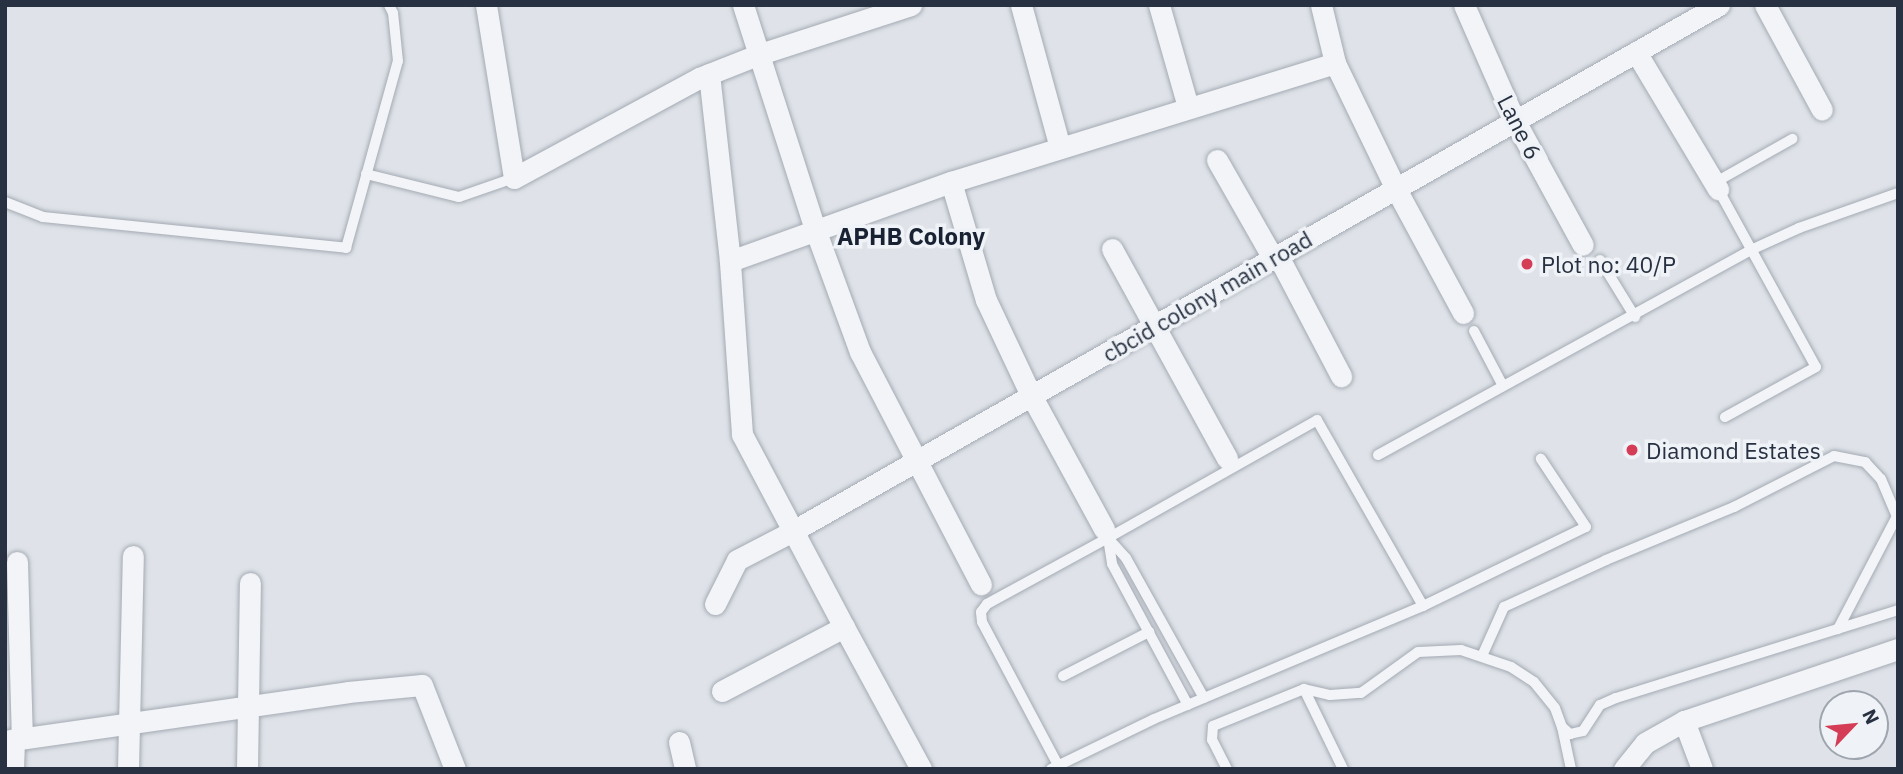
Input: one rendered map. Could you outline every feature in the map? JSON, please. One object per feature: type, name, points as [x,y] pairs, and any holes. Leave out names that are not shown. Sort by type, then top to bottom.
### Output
[{"type":"street","points":[[486,5],[514,178],[709,74],[757,55],[911,5]]},
{"type":"street","points":[[743,5],[815,229],[860,352],[915,462],[981,584]]},
{"type":"street","points":[[1021,5],[1060,148]]},
{"type":"street","points":[[1159,5],[1188,107]]},
{"type":"street","points":[[1321,5],[1335,63],[1396,188],[1469,322]]},
{"type":"street","name":"Lane 6","points":[[1464,5],[1515,121],[1583,245]]},
{"type":"street","name":"cbcid colony main road","points":[[715,604],[737,560],[793,531],[1719,5]]},
{"type":"street","points":[[1765,5],[1822,110]]},
{"type":"street","points":[[1636,52],[1716,186]]},
{"type":"street","points":[[730,261],[951,181],[1335,63]]},
{"type":"street","points":[[709,74],[730,261],[742,434],[921,769]]},
{"type":"street","points":[[1217,160],[1341,376]]},
{"type":"street","points":[[951,181],[986,300],[1031,395],[1106,534]]},
{"type":"street","points":[[1112,249],[1227,458]]},
{"type":"street","points":[[128,769],[133,556]]},
{"type":"street","points":[[13,769],[17,562]]},
{"type":"street","points":[[247,769],[250,583]]},
{"type":"street","points":[[722,691],[844,627]]},
{"type":"street","points":[[1624,769],[1645,743],[1684,721],[1898,649]]},
{"type":"street","points":[[13,739],[422,685],[455,769]]},
{"type":"street","points":[[1684,721],[1702,769]]},
{"type":"street","points":[[679,742],[685,769]]},
{"type":"lane","points":[[5,202],[43,217],[346,248],[398,61],[393,13],[389,5]]},
{"type":"lane","points":[[1725,417],[1816,367],[1716,186],[1792,139]]},
{"type":"lane","points":[[366,174],[459,197],[514,178]]},
{"type":"lane","points":[[1378,455],[1635,317],[1753,249],[1799,228],[1898,193]]},
{"type":"lane","points":[[1600,260],[1635,317]]},
{"type":"lane","points":[[1469,322],[1503,386]]},
{"type":"lane","points":[[1423,606],[1317,419],[1106,534],[987,604],[981,612],[982,622],[1055,767],[1203,698],[1423,606],[1586,527],[1541,459]]},
{"type":"lane","points":[[1482,656],[1504,607],[1606,560],[1734,507],[1834,456],[1865,462],[1881,479],[1897,517],[1838,629]]},
{"type":"lane","points":[[1106,534],[1112,564],[1188,705]]},
{"type":"lane","points":[[1106,534],[1126,558],[1203,698]]},
{"type":"lane","points":[[1562,727],[1570,734],[1583,731],[1600,705],[1616,698],[1898,610]]},
{"type":"lane","points":[[1063,676],[1149,632]]},
{"type":"lane","points":[[1227,769],[1212,740],[1213,726],[1304,689],[1330,695],[1361,693],[1418,652],[1461,650],[1482,656],[1534,682],[1555,708],[1572,769]]},
{"type":"lane","points":[[1304,689],[1343,769]]},
{"type":"place","name":"Plot no: 40/P","points":[[1527,264]]},
{"type":"place","name":"Diamond Estates","points":[[1632,450]]},
{"type":"district","name":"APHB Colony","points":[[911,237]]}]
